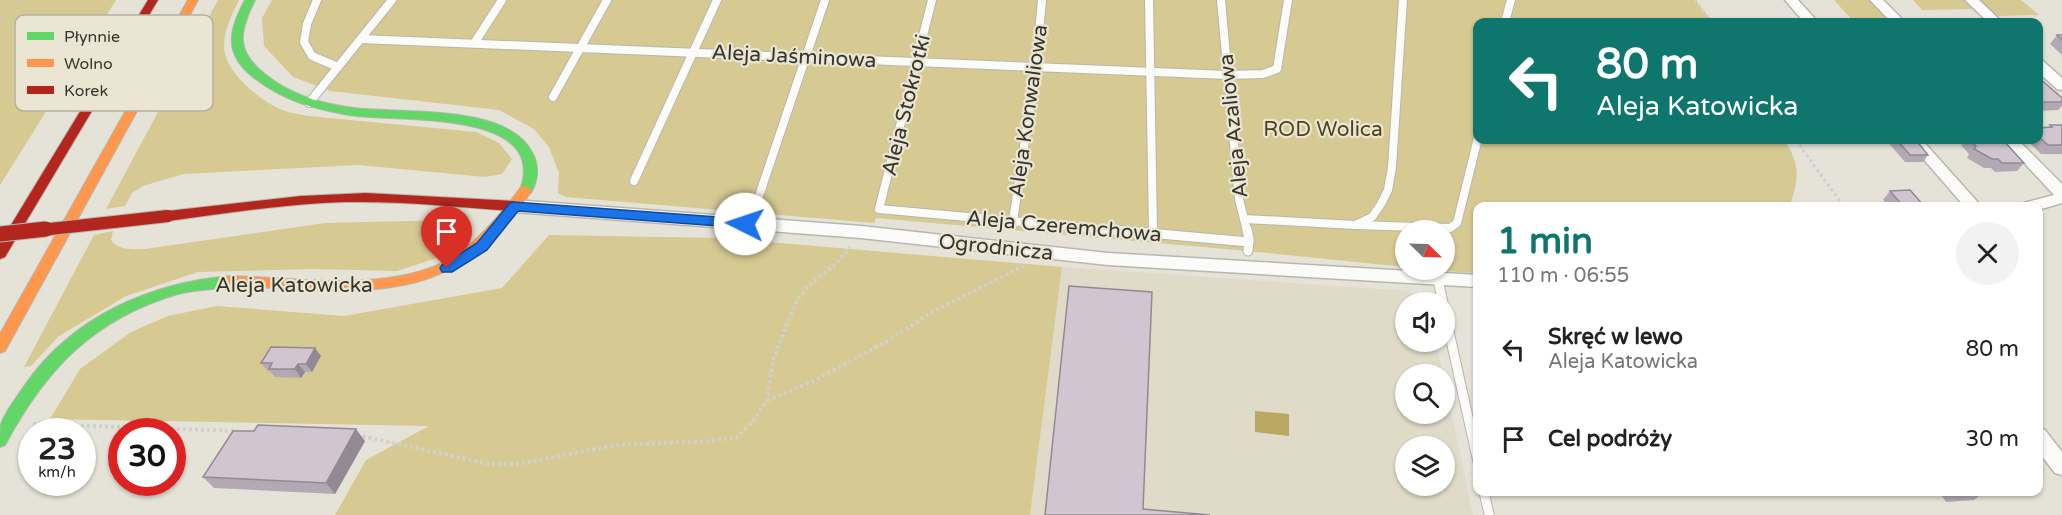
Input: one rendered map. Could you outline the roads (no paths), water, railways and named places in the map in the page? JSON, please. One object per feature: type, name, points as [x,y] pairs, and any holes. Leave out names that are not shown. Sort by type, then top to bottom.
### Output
[{"type":"main road","points":[[144,15],[153,0]]},
{"type":"main road","points":[[185,15],[193,0]]},
{"type":"main road","name":"Aleja Katowicka","points":[[0,440],[31,388],[63,351],[101,324],[143,302],[180,288],[224,281],[370,287],[400,283],[447,268],[482,247],[531,180],[533,164],[529,152],[508,134],[477,122],[309,103],[277,90],[251,70],[237,44],[241,18],[250,0]]},
{"type":"main road","points":[[0,255],[86,111]]},
{"type":"main road","points":[[0,346],[131,111]]},
{"type":"main road","points":[[0,234],[297,201],[346,198],[398,198],[514,206]]},
{"type":"street","points":[[1791,0],[1807,18]]},
{"type":"street","points":[[1876,0],[1894,18]]},
{"type":"street","points":[[1971,0],[1991,18]]},
{"type":"street","points":[[2043,69],[2062,86]]},
{"type":"street","points":[[1918,144],[1970,202]]},
{"type":"street","points":[[2014,144],[2062,196],[2043,203]]},
{"type":"street","name":"Ogrodnicza","points":[[514,206],[861,232],[1108,258],[1395,277]]},
{"type":"street","name":"Ogrodnicza","points":[[1438,280],[1473,281]]},
{"type":"street","points":[[2043,442],[2062,466]]},
{"type":"lane","points":[[317,0],[302,37],[305,47],[313,57],[338,67]]},
{"type":"lane","points":[[309,103],[392,0]]},
{"type":"lane","points":[[475,42],[502,0]]},
{"type":"lane","points":[[553,97],[607,0]]},
{"type":"lane","points":[[634,181],[717,0]]},
{"type":"lane","points":[[759,196],[825,0]]},
{"type":"lane","name":"Aleja Stokrotki","points":[[879,209],[932,0]]},
{"type":"lane","name":"Aleja Konwaliowa","points":[[1013,221],[1036,66],[1042,0]]},
{"type":"lane","points":[[1149,0],[1153,234]]},
{"type":"lane","name":"Aleja Azaliowa","points":[[1221,0],[1239,199],[1245,219],[1248,247]]},
{"type":"lane","name":"Aleja Jaśminowa","points":[[361,39],[694,51],[1227,75],[1263,74],[1277,69],[1288,0]]},
{"type":"lane","points":[[1355,225],[1372,217],[1382,204],[1388,190],[1392,167],[1403,0]]},
{"type":"lane","points":[[1506,18],[1511,0]]},
{"type":"lane","points":[[1245,219],[1450,228],[1457,223],[1477,144]]},
{"type":"lane","name":"Aleja Czeremchowa","points":[[879,209],[1153,234],[1248,247]]},
{"type":"lane","points":[[1438,280],[1441,292]]},
{"type":"lane","points":[[1454,352],[1473,440]]},
{"type":"lane","points":[[1485,496],[1489,514]]},
{"type":"park label","name":"ROD Wolica","points":[[1323,129]]}]
